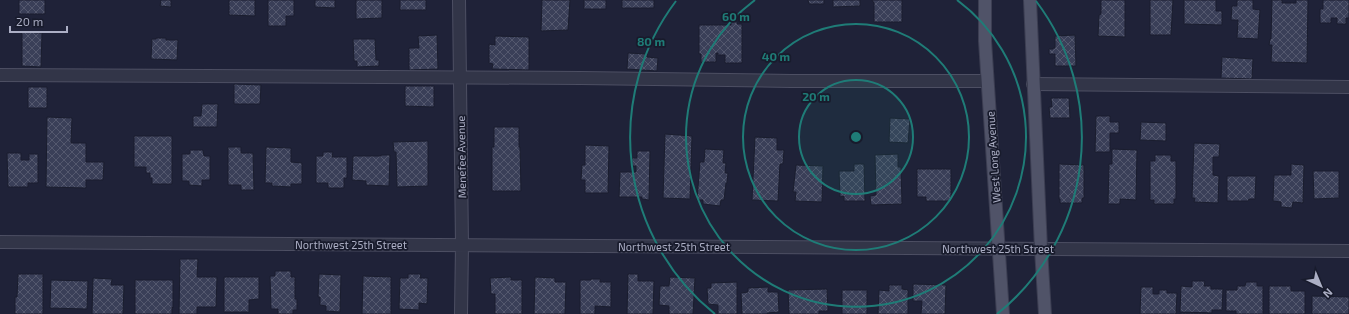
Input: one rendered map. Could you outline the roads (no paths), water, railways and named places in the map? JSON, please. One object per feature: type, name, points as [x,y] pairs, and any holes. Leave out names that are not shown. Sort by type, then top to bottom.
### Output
[{"type":"main road","name":"West Long Avenue","points":[[985,0],[987,81],[1004,314]]},
{"type":"main road","points":[[1030,0],[1045,314]]},
{"type":"street","name":"Menefee Avenue","points":[[459,0],[462,245],[461,314]]},
{"type":"street","points":[[0,75],[987,81]]},
{"type":"street","points":[[1033,84],[1349,87]]},
{"type":"street","name":"Northwest 25th Street","points":[[0,242],[1349,251]]}]
